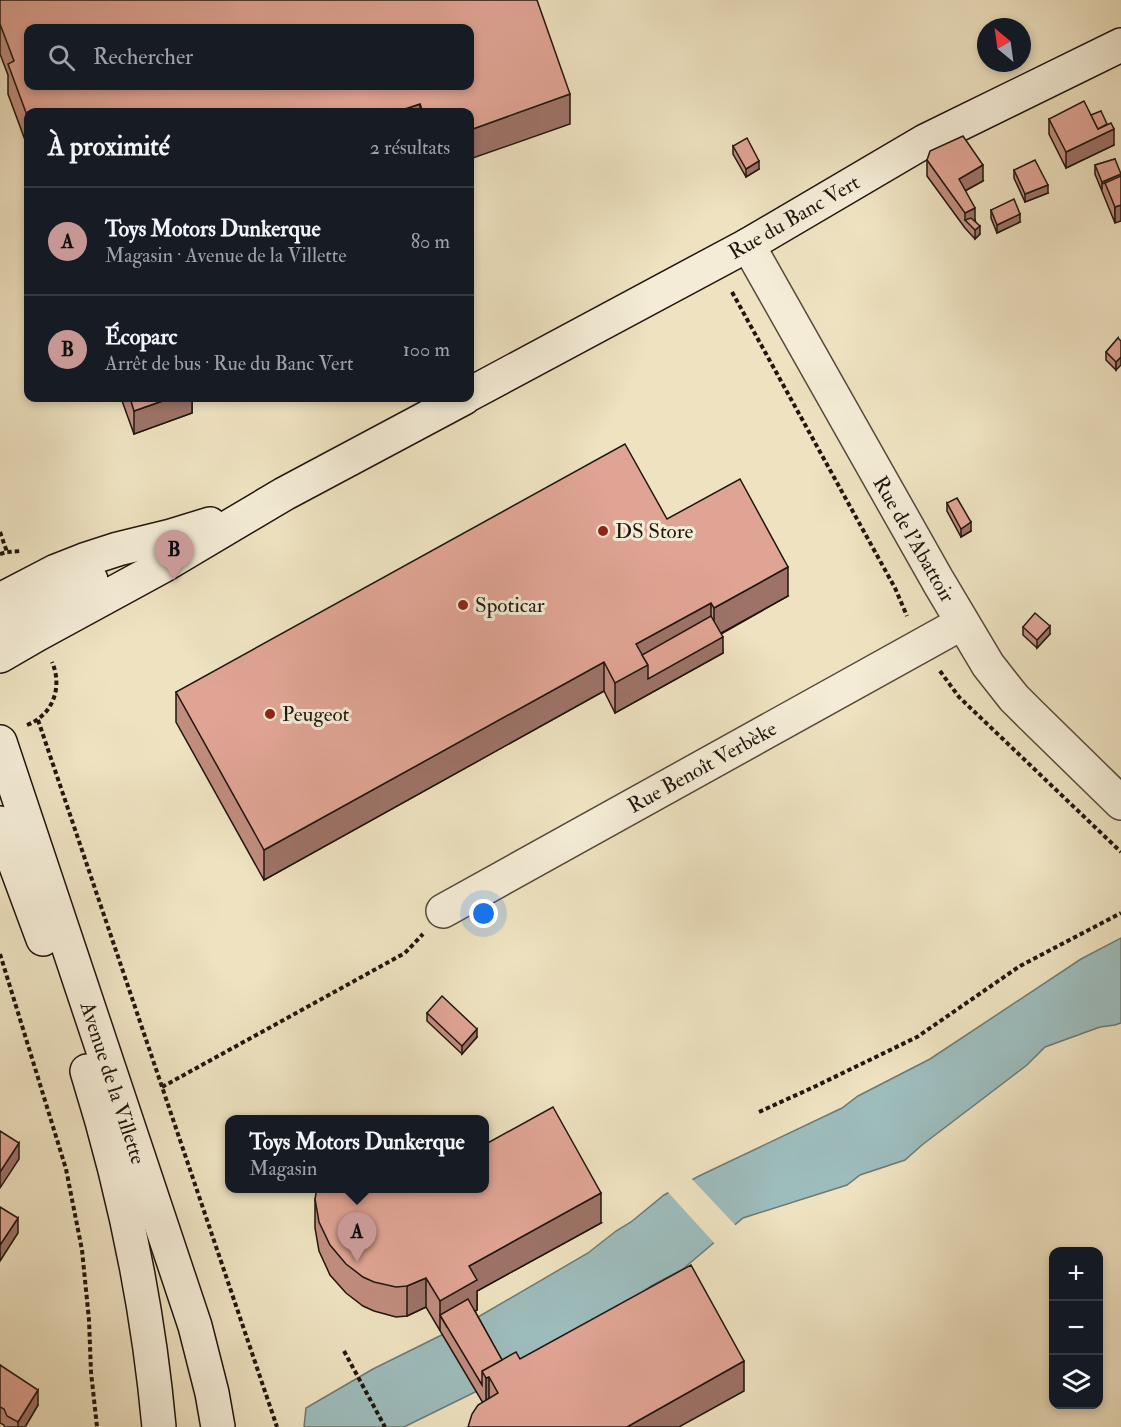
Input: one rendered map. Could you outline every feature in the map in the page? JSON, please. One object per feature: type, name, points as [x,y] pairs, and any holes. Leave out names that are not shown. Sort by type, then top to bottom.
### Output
[{"type":"street","name":"Rue du Banc Vert","points":[[474,392],[748,245],[925,141],[1121,45]]},
{"type":"street","name":"Rue de l'Abattoir","points":[[748,245],[988,665],[1014,698],[1121,802]]},
{"type":"street","points":[[0,656],[180,556],[284,494],[456,402]]},
{"type":"street","points":[[0,628],[71,590],[209,524],[284,494]]},
{"type":"street","points":[[0,600],[56,571],[84,560],[209,524]]},
{"type":"street","name":"Rue Benoît Verbèke","points":[[443,911],[962,623]]},
{"type":"street","name":"Avenue de la Villette","points":[[0,742],[193,1318],[218,1427]]},
{"type":"street","name":"Avenue de la Villette","points":[[0,823],[60,987],[108,1145],[134,1255],[150,1352],[159,1427]]},
{"type":"path","points":[[0,532],[7,552]]},
{"type":"path","points":[[51,660],[57,679],[54,698],[38,720],[277,1427]]},
{"type":"path","points":[[162,1087],[405,953],[443,911]]},
{"type":"path","points":[[759,1112],[917,1037],[1020,966],[1121,913]]},
{"type":"path","points":[[0,954],[66,1169],[73,1202],[82,1250],[97,1427]]},
{"type":"path","points":[[344,1351],[385,1427]]},
{"type":"water","points":[[1121,938],[1121,1023],[1100,1027],[1045,1047],[1027,1065],[905,1160],[860,1175],[847,1185],[743,1218],[683,1269],[651,1286],[627,1304],[518,1371],[404,1427],[304,1427],[306,1408],[373,1369],[478,1317],[588,1253],[664,1195],[842,1108],[858,1096],[930,1059],[1081,959]]},
{"type":"pier","points":[[690,1177],[737,1227],[716,1245],[666,1190]]},
{"type":"building","points":[[0,0],[537,0],[570,94],[474,129],[474,108],[422,108],[420,104],[408,108],[24,108],[8,64],[14,61],[0,24]]},
{"type":"building","points":[[1084,101],[1098,129],[1111,123],[1114,129],[1066,152],[1049,119]]},
{"type":"building","points":[[1101,111],[1107,124],[1098,129],[1091,115]]},
{"type":"building","points":[[963,136],[983,165],[959,179],[975,208],[965,213],[927,160],[930,151]]},
{"type":"building","points":[[747,138],[759,161],[746,169],[733,146]]},
{"type":"building","points":[[1115,159],[1121,174],[1102,182],[1095,165]]},
{"type":"building","points":[[1035,160],[1048,185],[1025,194],[1014,170]]},
{"type":"building","points":[[1121,176],[1121,205],[1115,207],[1105,183]]},
{"type":"building","points":[[1014,199],[1020,214],[997,225],[991,210]]},
{"type":"building","points":[[971,218],[980,226],[975,230],[965,220]]},
{"type":"building","points":[[1118,338],[1121,341],[1121,357],[1116,362],[1106,352]]},
{"type":"building","points":[[131,402],[160,402],[134,411]]},
{"type":"building","points":[[625,444],[667,519],[740,479],[788,567],[714,608],[711,603],[636,644],[648,665],[615,683],[604,662],[264,850],[176,692]]},
{"type":"building","points":[[957,498],[971,522],[961,529],[947,503]]},
{"type":"building","points":[[1035,613],[1050,626],[1037,640],[1023,627]]},
{"type":"building","points":[[711,616],[723,637],[648,679],[648,665],[642,655]]},
{"type":"building","points":[[442,996],[477,1029],[462,1046],[427,1013]]},
{"type":"building","points":[[553,1107],[601,1193],[469,1266],[477,1280],[440,1301],[426,1278],[407,1286],[396,1287],[374,1282],[346,1264],[330,1245],[319,1222],[316,1193],[489,1193],[489,1142]]},
{"type":"building","points":[[0,1131],[19,1143],[0,1172]]},
{"type":"building","points":[[0,1207],[18,1218],[0,1245]]},
{"type":"building","points":[[691,1265],[744,1361],[627,1427],[468,1427],[478,1405],[498,1393],[489,1377],[486,1378],[482,1371],[516,1352],[520,1359]]},
{"type":"building","points":[[468,1299],[502,1360],[482,1371],[482,1385],[440,1315]]},
{"type":"building","points":[[0,1365],[38,1390],[18,1422],[7,1416],[4,1409],[0,1407]]},
{"type":"place","name":"DS Store","points":[[603,531]]},
{"type":"place","name":"Écoparc","points":[[174,580]]},
{"type":"place","name":"Spoticar","points":[[463,605]]},
{"type":"place","name":"Peugeot","points":[[270,714]]},
{"type":"place","name":"Toys Motors Dunkerque","points":[[357,1262]]}]
